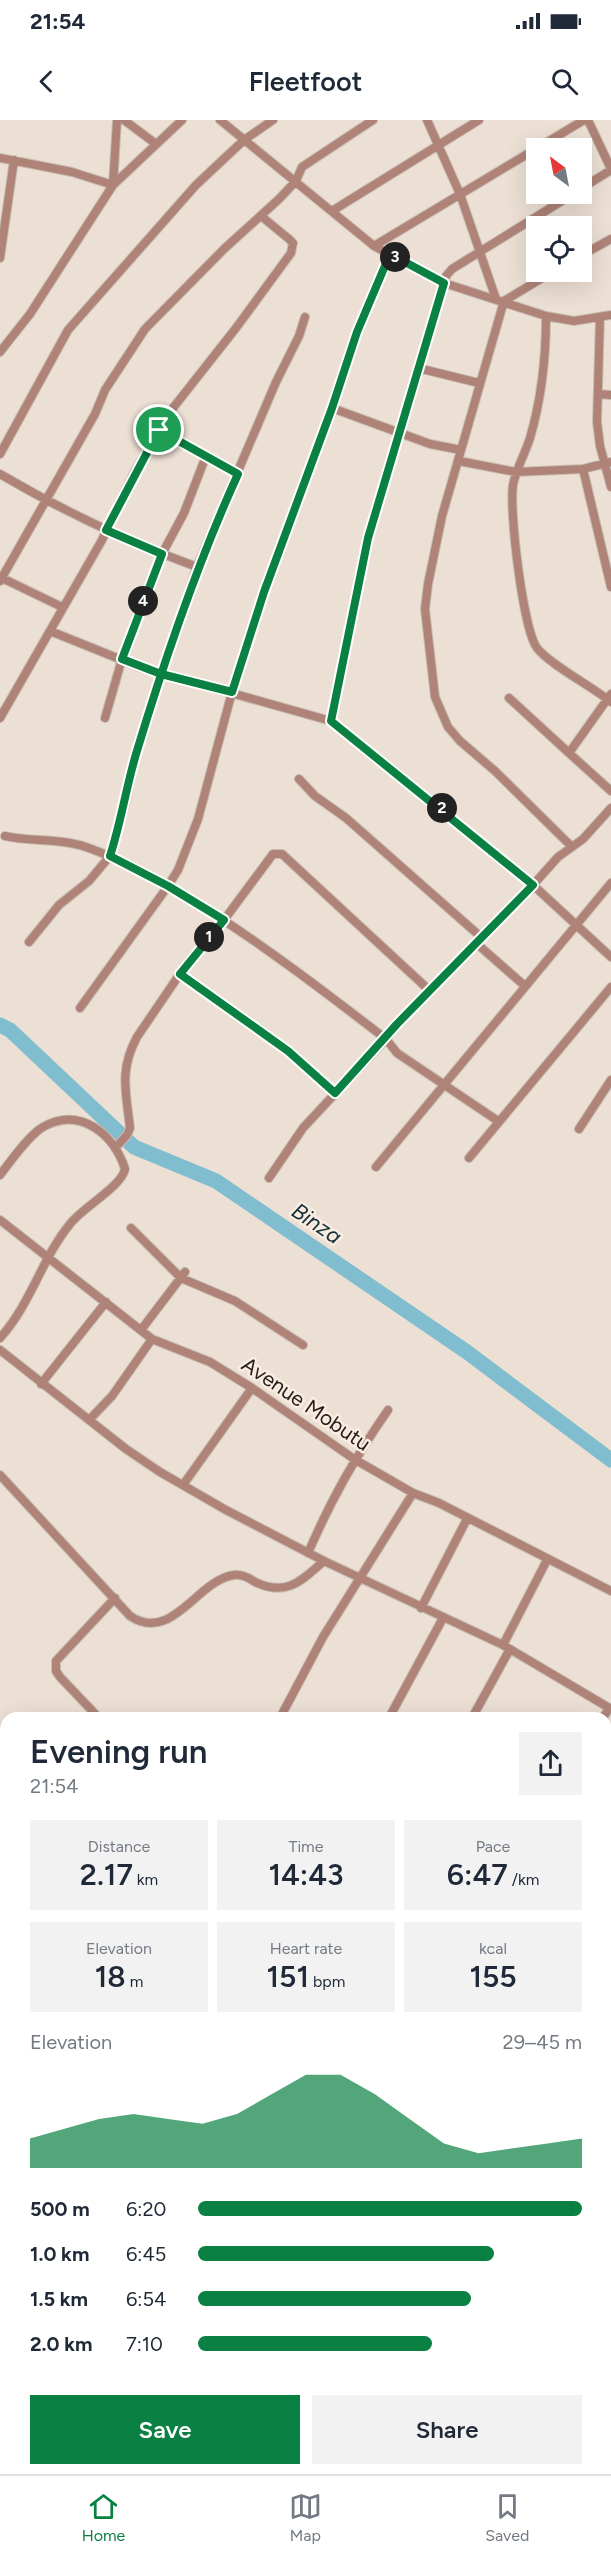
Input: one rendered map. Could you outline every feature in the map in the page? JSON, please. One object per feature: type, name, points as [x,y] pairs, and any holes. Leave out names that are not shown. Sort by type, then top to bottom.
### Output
[{"type":"street","points":[[113,185],[117,120]]},
{"type":"street","points":[[124,120],[156,144]]},
{"type":"street","points":[[0,352],[30,315],[113,185],[182,120]]},
{"type":"street","points":[[220,120],[374,246],[444,283],[546,316],[574,321],[611,315]]},
{"type":"street","points":[[0,454],[68,330],[196,185],[244,140],[273,120]]},
{"type":"street","points":[[62,607],[1,579],[95,414],[105,390],[145,329],[224,249],[296,181],[302,166],[373,120]]},
{"type":"street","points":[[427,120],[459,194],[479,252],[500,300],[459,460],[442,516],[425,609],[435,698],[448,727],[460,741],[495,771],[571,846]]},
{"type":"street","points":[[332,211],[479,120]]},
{"type":"street","points":[[374,246],[586,120],[611,170],[592,182]]},
{"type":"street","points":[[0,158],[72,172],[113,185]]},
{"type":"street","points":[[0,258],[14,160]]},
{"type":"street","points":[[331,721],[345,661],[361,565],[444,283],[449,272],[557,204]]},
{"type":"street","points":[[0,718],[106,530],[159,430],[173,408],[237,328],[291,254],[293,243],[261,216]]},
{"type":"street","points":[[592,249],[611,239]]},
{"type":"street","points":[[80,1008],[178,870],[198,819],[232,692],[264,592],[332,408],[357,332],[390,254]]},
{"type":"street","points":[[500,300],[533,282]]},
{"type":"street","points":[[29,942],[59,905],[90,881],[110,856],[125,804],[135,756],[197,567],[276,382],[299,336],[305,316]]},
{"type":"street","points":[[546,316],[546,368],[543,388],[529,441],[516,472],[512,507],[521,585],[534,643],[544,655],[610,698],[569,753]]},
{"type":"street","points":[[600,317],[597,422],[611,487]]},
{"type":"street","points":[[418,368],[479,383]]},
{"type":"street","points":[[599,394],[611,395]]},
{"type":"street","points":[[332,408],[400,434],[461,450]]},
{"type":"street","points":[[159,430],[238,474]]},
{"type":"street","points":[[105,718],[122,659],[162,554],[184,513],[206,456]]},
{"type":"street","points":[[459,460],[516,472],[583,469],[607,463]]},
{"type":"street","points":[[583,469],[611,587]]},
{"type":"street","points":[[0,474],[46,501],[106,530],[197,567]]},
{"type":"street","points":[[50,631],[161,674],[331,721],[533,885],[611,957]]},
{"type":"street","points":[[509,698],[611,791]]},
{"type":"street","points":[[299,779],[315,796],[346,818],[479,940],[525,986]]},
{"type":"street","points":[[269,1178],[303,1128],[429,990],[558,857],[583,839],[611,808]]},
{"type":"street","points":[[5,836],[36,841],[68,842],[110,856],[168,886],[282,958],[386,1039],[398,1053],[498,1121]]},
{"type":"street","points":[[117,1147],[130,1128],[124,1086],[126,1062],[137,1037],[180,974],[224,920],[270,857],[279,853],[429,990]]},
{"type":"street","points":[[376,1167],[611,883]]},
{"type":"street","points":[[180,974],[288,1051],[335,1093]]},
{"type":"street","points":[[470,1158],[498,1121],[611,987]]},
{"type":"street","points":[[579,1129],[611,1080]]},
{"type":"street","points":[[0,1175],[34,1135],[51,1123],[74,1121],[96,1126],[105,1134],[117,1147],[124,1172],[116,1183],[69,1225],[22,1308],[0,1338]]},
{"type":"street","name":"Avenue Mobutu","points":[[0,1220],[152,1339],[210,1362],[252,1388],[354,1459],[413,1493],[439,1503],[467,1520],[611,1591]]},
{"type":"street","points":[[131,1228],[183,1275],[235,1301],[303,1345]]},
{"type":"street","points":[[141,1330],[183,1275]]},
{"type":"street","points":[[41,1384],[106,1302]]},
{"type":"street","points":[[89,1420],[112,1396],[152,1339]]},
{"type":"street","points":[[0,1350],[126,1449],[225,1510],[324,1561],[507,1647],[610,1708]]},
{"type":"street","points":[[183,1485],[252,1388]]},
{"type":"street","points":[[308,1553],[328,1507],[354,1459],[388,1410]]},
{"type":"street","points":[[0,1474],[130,1616],[139,1622],[156,1623],[175,1614],[226,1576],[241,1575],[266,1586],[286,1588],[297,1583],[324,1561]]},
{"type":"street","points":[[283,1712],[323,1637],[413,1493]]},
{"type":"street","points":[[421,1608],[467,1520]]},
{"type":"street","points":[[475,1712],[547,1560]]},
{"type":"street","points":[[93,1712],[60,1677],[56,1671],[56,1661],[115,1598]]},
{"type":"street","points":[[392,1712],[442,1618]]},
{"type":"waterway","name":"Binza","points":[[0,1025],[10,1030],[134,1147],[216,1181],[467,1352],[611,1460]]},
{"type":"route","points":[[159,430],[134,473],[106,530],[162,554],[122,659],[161,674],[232,692],[264,592],[332,408],[357,332],[390,254],[444,283],[361,565],[345,661],[331,721],[442,808],[533,885],[429,990],[335,1093],[310,1068],[288,1051],[180,974],[224,920],[168,886],[110,856],[119,829],[135,756],[161,674],[197,567],[238,474],[159,430]]}]
